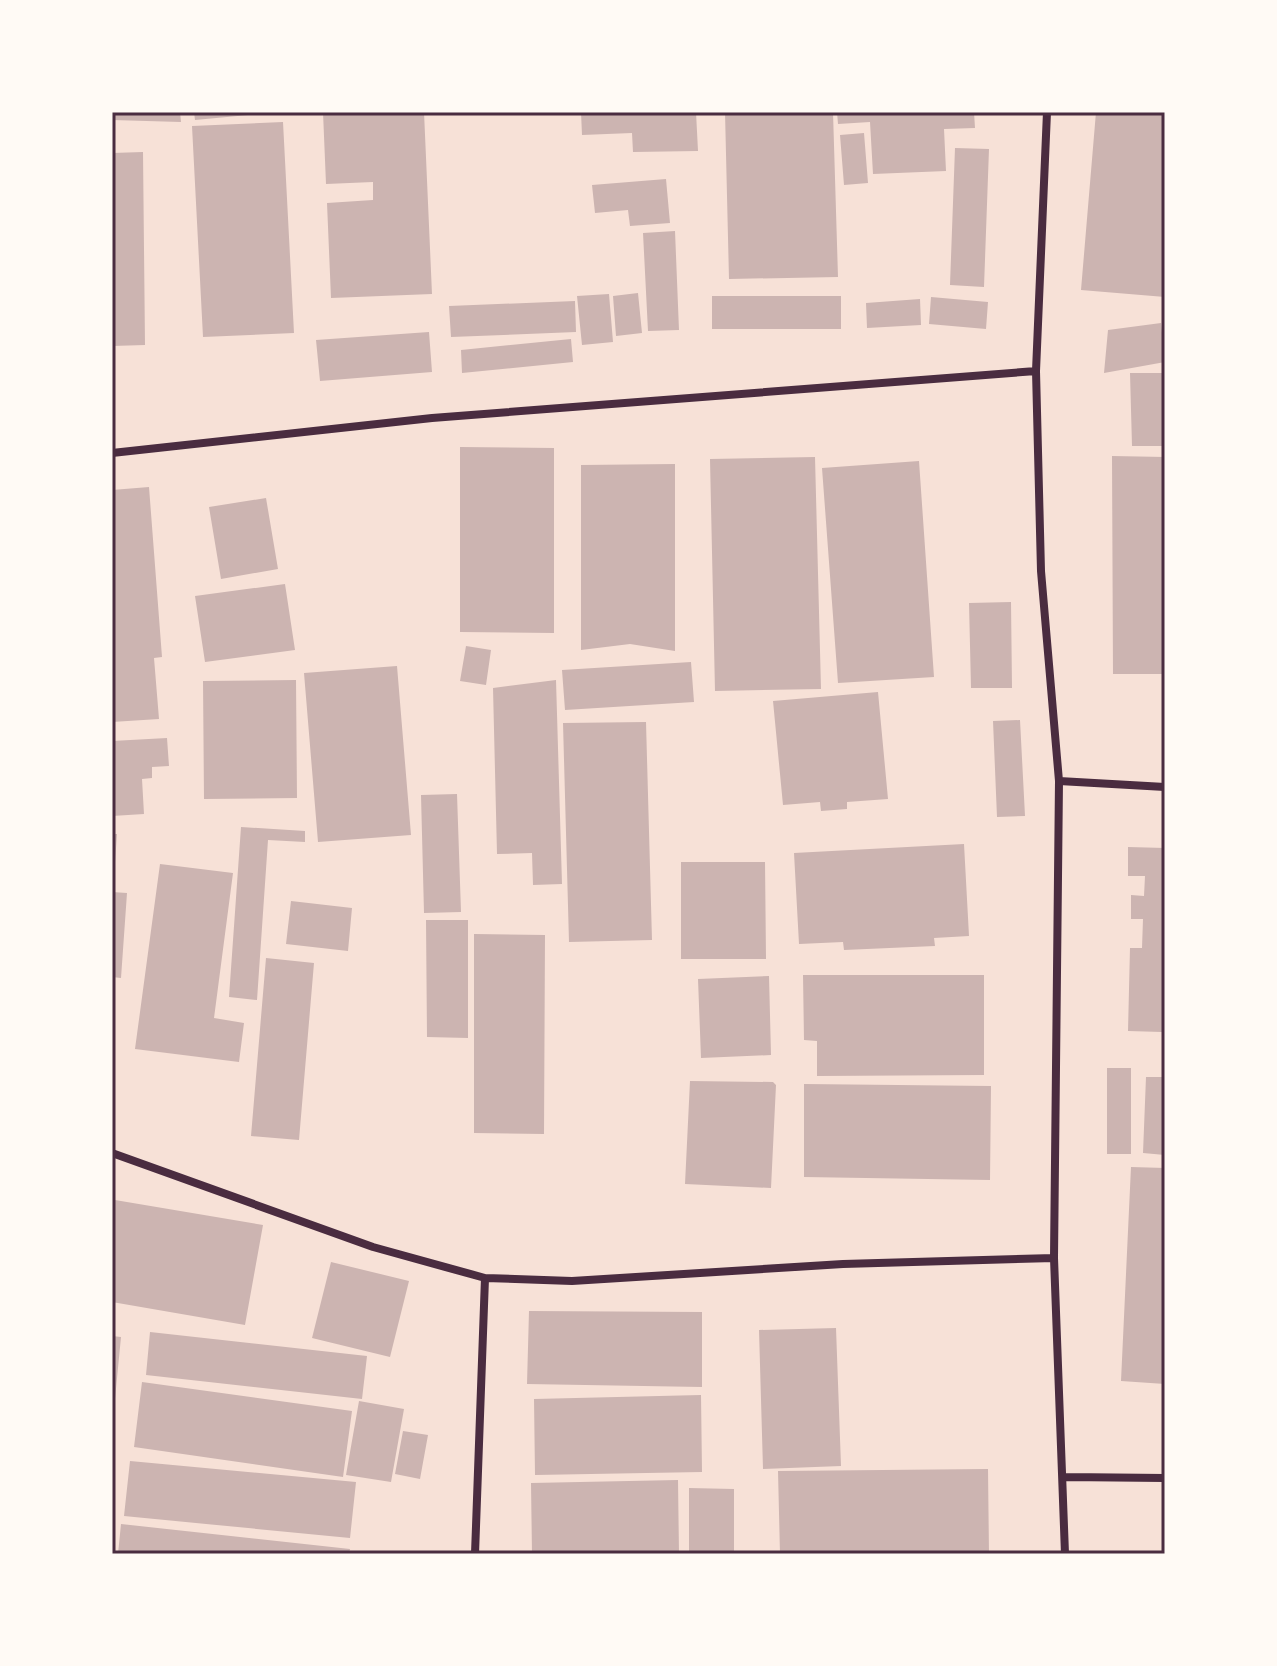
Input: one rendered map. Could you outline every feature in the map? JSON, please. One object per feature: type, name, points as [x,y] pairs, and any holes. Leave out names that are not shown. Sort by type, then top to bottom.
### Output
[{"type":"street","points":[[1047,112],[1036,371],[1041,571],[1059,781],[1054,1258],[1065,1477],[1065,1554]]},
{"type":"street","points":[[112,453],[432,418],[1036,371]]},
{"type":"street","points":[[1059,781],[1165,787]]},
{"type":"street","points":[[112,1153],[373,1247],[485,1278],[572,1281],[843,1264],[1054,1258]]},
{"type":"street","points":[[475,1554],[485,1278]]},
{"type":"street","points":[[1065,1477],[1165,1478]]},
{"type":"building","points":[[112,112],[180,112],[181,122],[112,120]]},
{"type":"building","points":[[194,112],[258,112],[258,114],[195,120]]},
{"type":"building","points":[[323,112],[424,112],[432,294],[331,298],[327,203],[373,200],[373,182],[326,184]]},
{"type":"building","points":[[581,112],[696,112],[698,151],[633,152],[632,133],[582,135]]},
{"type":"building","points":[[725,112],[833,112],[838,277],[729,279]]},
{"type":"building","points":[[837,112],[974,112],[975,128],[944,129],[946,171],[873,174],[870,122],[838,124]]},
{"type":"building","points":[[1096,112],[1165,112],[1165,297],[1081,290]]},
{"type":"building","points":[[283,122],[294,333],[203,337],[192,126]]},
{"type":"building","points":[[864,133],[868,183],[844,185],[840,135]]},
{"type":"building","points":[[955,148],[989,149],[984,287],[950,285]]},
{"type":"building","points":[[143,152],[145,345],[112,346],[112,153]]},
{"type":"building","points":[[666,179],[670,223],[630,226],[628,210],[595,213],[592,185]]},
{"type":"building","points":[[675,231],[679,330],[648,331],[643,233]]},
{"type":"building","points":[[638,293],[642,333],[616,336],[613,296]]},
{"type":"building","points":[[609,294],[613,342],[582,345],[577,296]]},
{"type":"building","points":[[712,296],[841,296],[841,329],[712,329]]},
{"type":"building","points":[[931,297],[988,302],[986,329],[929,324]]},
{"type":"building","points":[[920,299],[921,325],[867,328],[866,303]]},
{"type":"building","points":[[575,301],[576,332],[451,337],[449,306]]},
{"type":"building","points":[[1161,323],[1165,362],[1104,373],[1108,330]]},
{"type":"building","points":[[429,332],[432,372],[320,381],[316,340]]},
{"type":"building","points":[[571,339],[573,362],[462,373],[461,350]]},
{"type":"building","points":[[1130,373],[1165,373],[1165,446],[1132,446]]},
{"type":"building","points":[[460,447],[554,448],[554,633],[460,632]]},
{"type":"building","points":[[1112,456],[1165,457],[1165,674],[1113,674]]},
{"type":"building","points":[[815,457],[821,689],[715,691],[710,459]]},
{"type":"building","points":[[919,461],[934,677],[838,683],[822,468]]},
{"type":"building","points":[[675,464],[675,651],[630,644],[581,650],[581,465]]},
{"type":"building","points":[[149,487],[162,657],[154,658],[159,719],[112,722],[112,490]]},
{"type":"building","points":[[266,498],[278,569],[221,579],[209,507]]},
{"type":"building","points":[[285,584],[295,650],[205,662],[195,596]]},
{"type":"building","points":[[1011,602],[1012,688],[971,688],[969,603]]},
{"type":"building","points":[[466,646],[491,650],[486,685],[460,681]]},
{"type":"building","points":[[691,662],[694,702],[565,710],[562,670]]},
{"type":"building","points":[[397,666],[411,835],[318,842],[304,673]]},
{"type":"building","points":[[296,680],[297,798],[204,799],[203,681]]},
{"type":"building","points":[[556,680],[562,884],[533,885],[532,853],[497,854],[493,688]]},
{"type":"building","points":[[878,692],[888,799],[847,802],[847,809],[821,811],[820,802],[783,805],[773,701]]},
{"type":"building","points":[[1020,720],[1025,816],[997,817],[993,721]]},
{"type":"building","points":[[646,722],[652,940],[569,942],[563,723]]},
{"type":"building","points":[[167,738],[169,766],[152,767],[152,778],[142,779],[144,814],[112,816],[112,741]]},
{"type":"building","points":[[457,794],[461,912],[424,913],[421,795]]},
{"type":"building","points":[[241,827],[305,831],[305,842],[268,840],[257,1000],[229,997]]},
{"type":"building","points":[[112,834],[117,834],[114,876],[112,876]]},
{"type":"building","points":[[964,844],[969,936],[934,938],[935,946],[844,950],[843,942],[799,944],[794,853]]},
{"type":"building","points":[[1128,847],[1165,848],[1165,1045],[1162,1045],[1162,1032],[1128,1031],[1130,948],[1142,948],[1143,919],[1131,919],[1131,895],[1144,896],[1145,876],[1128,876]]},
{"type":"building","points":[[681,862],[765,862],[766,959],[681,959]]},
{"type":"building","points":[[160,864],[233,873],[214,1018],[244,1023],[239,1062],[135,1049]]},
{"type":"building","points":[[112,892],[127,893],[121,978],[112,977]]},
{"type":"building","points":[[291,901],[352,908],[348,951],[286,944]]},
{"type":"building","points":[[426,920],[468,920],[468,1038],[427,1037]]},
{"type":"building","points":[[474,934],[545,935],[544,1134],[474,1133]]},
{"type":"building","points":[[266,958],[314,963],[299,1140],[251,1136]]},
{"type":"building","points":[[803,975],[984,975],[984,1075],[817,1076],[817,1041],[804,1040]]},
{"type":"building","points":[[769,976],[771,1055],[701,1058],[698,979]]},
{"type":"building","points":[[1107,1068],[1131,1068],[1131,1154],[1107,1154]]},
{"type":"building","points":[[1146,1077],[1165,1077],[1165,1155],[1143,1153]]},
{"type":"building","points":[[690,1081],[773,1082],[776,1085],[771,1188],[685,1184]]},
{"type":"building","points":[[804,1084],[991,1086],[990,1180],[804,1177]]},
{"type":"building","points":[[1131,1167],[1165,1168],[1165,1384],[1121,1381]]},
{"type":"building","points":[[115,1200],[263,1225],[245,1325],[112,1302]]},
{"type":"building","points":[[331,1262],[409,1281],[390,1357],[312,1338]]},
{"type":"building","points":[[529,1311],[702,1312],[702,1387],[527,1384]]},
{"type":"building","points":[[836,1328],[841,1466],[763,1469],[759,1330]]},
{"type":"building","points":[[150,1332],[367,1356],[362,1399],[146,1375]]},
{"type":"building","points":[[112,1336],[121,1337],[114,1409],[112,1409]]},
{"type":"building","points":[[142,1382],[352,1411],[343,1477],[134,1447]]},
{"type":"building","points":[[701,1395],[702,1472],[535,1475],[534,1399]]},
{"type":"building","points":[[359,1401],[404,1409],[391,1482],[346,1475]]},
{"type":"building","points":[[403,1431],[428,1435],[420,1479],[395,1474]]},
{"type":"building","points":[[130,1461],[356,1482],[350,1538],[124,1516]]},
{"type":"building","points":[[988,1469],[989,1554],[780,1554],[778,1471]]},
{"type":"building","points":[[678,1480],[679,1554],[532,1554],[531,1483]]},
{"type":"building","points":[[689,1488],[734,1489],[734,1554],[689,1554]]},
{"type":"building","points":[[121,1524],[350,1549],[349,1554],[118,1554]]}]
